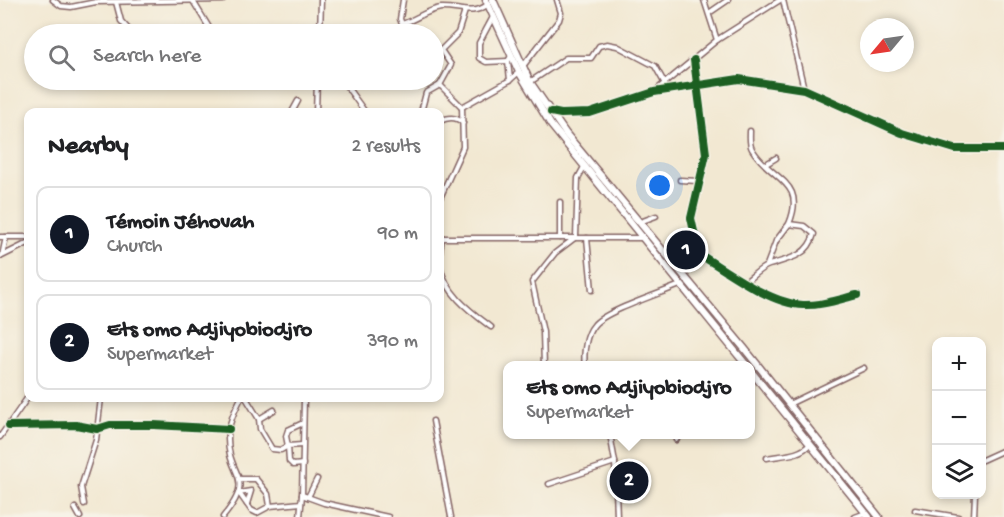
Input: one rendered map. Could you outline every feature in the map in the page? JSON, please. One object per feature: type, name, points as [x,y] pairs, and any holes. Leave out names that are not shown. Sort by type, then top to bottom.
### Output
[{"type":"main road","points":[[489,2],[545,116],[743,361]]},
{"type":"main road","points":[[489,2],[509,58],[521,70],[551,112],[639,223],[753,361]]},
{"type":"main road","points":[[755,363],[879,517]]},
{"type":"main road","points":[[755,379],[867,515]]},
{"type":"street","points":[[53,0],[62,6],[71,7],[96,2],[223,0]]},
{"type":"street","points":[[320,24],[321,0]]},
{"type":"street","points":[[404,0],[400,19],[402,24],[414,16],[441,8],[465,11],[489,2]]},
{"type":"street","points":[[462,107],[510,80],[521,70],[522,63],[559,20],[561,13],[557,0]]},
{"type":"street","points":[[704,0],[717,40]]},
{"type":"street","points":[[710,13],[729,0]]},
{"type":"street","points":[[654,92],[717,40],[781,0],[804,89]]},
{"type":"street","points":[[193,1],[207,24]]},
{"type":"street","points":[[116,2],[124,24]]},
{"type":"street","points":[[444,47],[458,33],[465,11]]},
{"type":"street","points":[[494,17],[479,43],[479,58],[486,62],[509,58],[510,80]]},
{"type":"street","points":[[530,82],[566,58],[591,58],[599,46],[607,44],[617,46],[655,66],[660,70],[665,84]]},
{"type":"street","points":[[444,54],[451,65],[444,78]]},
{"type":"street","points":[[694,60],[706,154],[691,218],[699,254],[745,282],[785,302],[802,305],[821,304],[857,295]]},
{"type":"street","points":[[551,112],[590,113],[654,92],[739,79],[804,89],[902,133],[955,149],[1004,149]]},
{"type":"street","points":[[444,89],[462,107],[464,123],[464,147],[444,190]]},
{"type":"street","points":[[316,108],[317,90]]},
{"type":"street","points":[[349,90],[362,108]]},
{"type":"street","points":[[422,108],[426,93],[431,90]]},
{"type":"street","points":[[294,108],[298,101]]},
{"type":"street","points":[[444,120],[458,118],[464,123]]},
{"type":"street","points":[[750,131],[751,149],[785,181],[796,199],[796,208],[789,224],[776,242],[767,265]]},
{"type":"street","points":[[765,164],[776,158]]},
{"type":"street","points":[[576,237],[578,178],[584,167]]},
{"type":"street","points":[[680,180],[698,181]]},
{"type":"street","points":[[560,202],[560,238]]},
{"type":"street","points":[[639,223],[656,216]]},
{"type":"street","points":[[745,282],[767,265],[791,260],[812,243],[814,234],[810,229],[789,224]]},
{"type":"street","points":[[631,237],[635,229]]},
{"type":"street","points":[[0,237],[24,237]]},
{"type":"street","points":[[6,237],[6,245],[1,253],[8,255],[24,245]]},
{"type":"street","points":[[444,237],[643,238]]},
{"type":"street","points":[[544,361],[543,332],[532,282],[555,253],[576,237]]},
{"type":"street","points":[[587,238],[592,290]]},
{"type":"street","points":[[674,263],[699,254]]},
{"type":"street","points":[[444,280],[460,302],[491,327]]},
{"type":"street","points":[[585,361],[587,340],[594,325],[615,312],[680,285]]},
{"type":"street","points":[[788,404],[864,368]]},
{"type":"street","points":[[0,437],[25,402]]},
{"type":"street","points":[[84,504],[81,487],[93,449],[100,402]]},
{"type":"street","points":[[223,517],[236,502],[239,493],[240,479],[231,458],[229,429],[239,402]]},
{"type":"street","points":[[237,407],[242,402]]},
{"type":"street","points":[[248,402],[259,419],[260,429],[272,448],[281,450],[288,446],[303,445]]},
{"type":"street","points":[[300,517],[304,402]]},
{"type":"street","points":[[259,419],[274,410]]},
{"type":"street","points":[[433,421],[451,517]]},
{"type":"street","points":[[303,423],[288,430],[286,435],[290,460],[293,465],[303,464]]},
{"type":"street","points":[[9,426],[76,425],[97,429],[110,425],[229,429]]},
{"type":"street","points":[[611,439],[615,462],[617,517]]},
{"type":"street","points":[[767,458],[804,450],[810,444]]},
{"type":"street","points":[[986,459],[1004,450]]},
{"type":"street","points":[[549,484],[615,462]]},
{"type":"street","points":[[240,479],[256,479],[268,494],[270,506]]},
{"type":"street","points":[[308,497],[317,479]]},
{"type":"street","points":[[239,493],[251,491],[247,504]]},
{"type":"street","points":[[239,493],[256,513],[270,506],[301,503]]},
{"type":"street","points":[[302,495],[388,517]]},
{"type":"street","points":[[974,517],[975,499]]},
{"type":"street","points":[[75,508],[80,517]]},
{"type":"street","points":[[915,510],[958,517]]},
{"type":"street","points":[[858,517],[867,515]]},
{"type":"cycle path","points":[[694,60],[706,154],[691,218],[699,254],[749,286],[790,303],[817,304],[857,295]]},
{"type":"cycle path","points":[[551,112],[590,113],[654,92],[739,79],[804,89],[902,133],[955,149],[1004,149]]},
{"type":"cycle path","points":[[9,426],[76,425],[97,429],[110,425],[154,425],[229,429]]},
{"type":"place","name":"Témoin Jéhovah","points":[[686,250]]},
{"type":"place","name":"Ets omo Adjiyobiodjro","points":[[629,481]]}]
